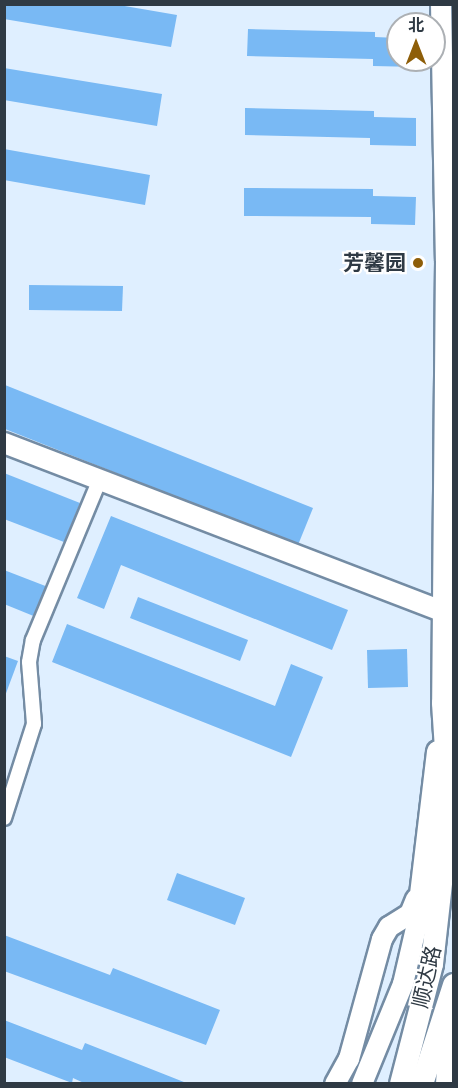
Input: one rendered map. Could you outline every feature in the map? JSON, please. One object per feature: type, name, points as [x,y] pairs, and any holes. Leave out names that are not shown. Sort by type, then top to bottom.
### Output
[{"type":"main road","name":"顺达路","points":[[401,1083],[432,964],[449,812],[442,703],[450,615],[441,4]]},
{"type":"main road","points":[[4,443],[450,615]]},
{"type":"main road","points":[[362,1083],[403,984],[423,883],[442,703]]},
{"type":"main road","points":[[335,1083],[349,1059],[382,939],[389,927],[410,914],[423,883]]},
{"type":"main road","name":"顺达路","points":[[422,1083],[453,985]]},
{"type":"main road","points":[[447,1083],[453,993]]},
{"type":"main road","points":[[385,1083],[415,1026]]},
{"type":"street","points":[[4,818],[34,724],[29,662],[33,640],[100,479]]},
{"type":"building","points":[[6,4],[113,4],[177,15],[171,47],[4,19]]},
{"type":"building","points":[[248,29],[375,32],[375,37],[386,37],[386,66],[373,66],[373,59],[247,56]]},
{"type":"building","points":[[4,68],[162,94],[157,126],[4,100]]},
{"type":"building","points":[[245,108],[374,111],[374,117],[416,118],[416,146],[370,145],[370,138],[245,135]]},
{"type":"building","points":[[4,149],[150,175],[145,205],[4,180]]},
{"type":"building","points":[[244,188],[373,189],[373,196],[416,197],[415,225],[371,224],[371,217],[244,216]]},
{"type":"building","points":[[29,285],[123,286],[122,311],[29,310]]},
{"type":"building","points":[[5,385],[313,508],[298,545],[5,429]]},
{"type":"building","points":[[4,473],[80,503],[64,542],[4,519]]},
{"type":"building","points":[[111,516],[348,610],[332,650],[121,565],[104,609],[77,598]]},
{"type":"building","points":[[4,570],[48,587],[36,617],[4,604]]},
{"type":"building","points":[[138,597],[248,640],[240,661],[130,618]]},
{"type":"building","points":[[67,624],[275,706],[291,664],[323,677],[291,757],[52,662]]},
{"type":"building","points":[[407,649],[408,687],[368,688],[367,650]]},
{"type":"building","points":[[4,656],[18,661],[5,696],[4,696]]},
{"type":"building","points":[[177,873],[245,898],[235,925],[167,900]]},
{"type":"building","points":[[4,935],[110,975],[113,968],[220,1010],[206,1045],[4,971]]},
{"type":"building","points":[[4,1020],[82,1050],[85,1043],[189,1084],[86,1084],[73,1078],[72,1083],[4,1057]]},
{"type":"place","name":"芳馨园","points":[[418,263]]}]
